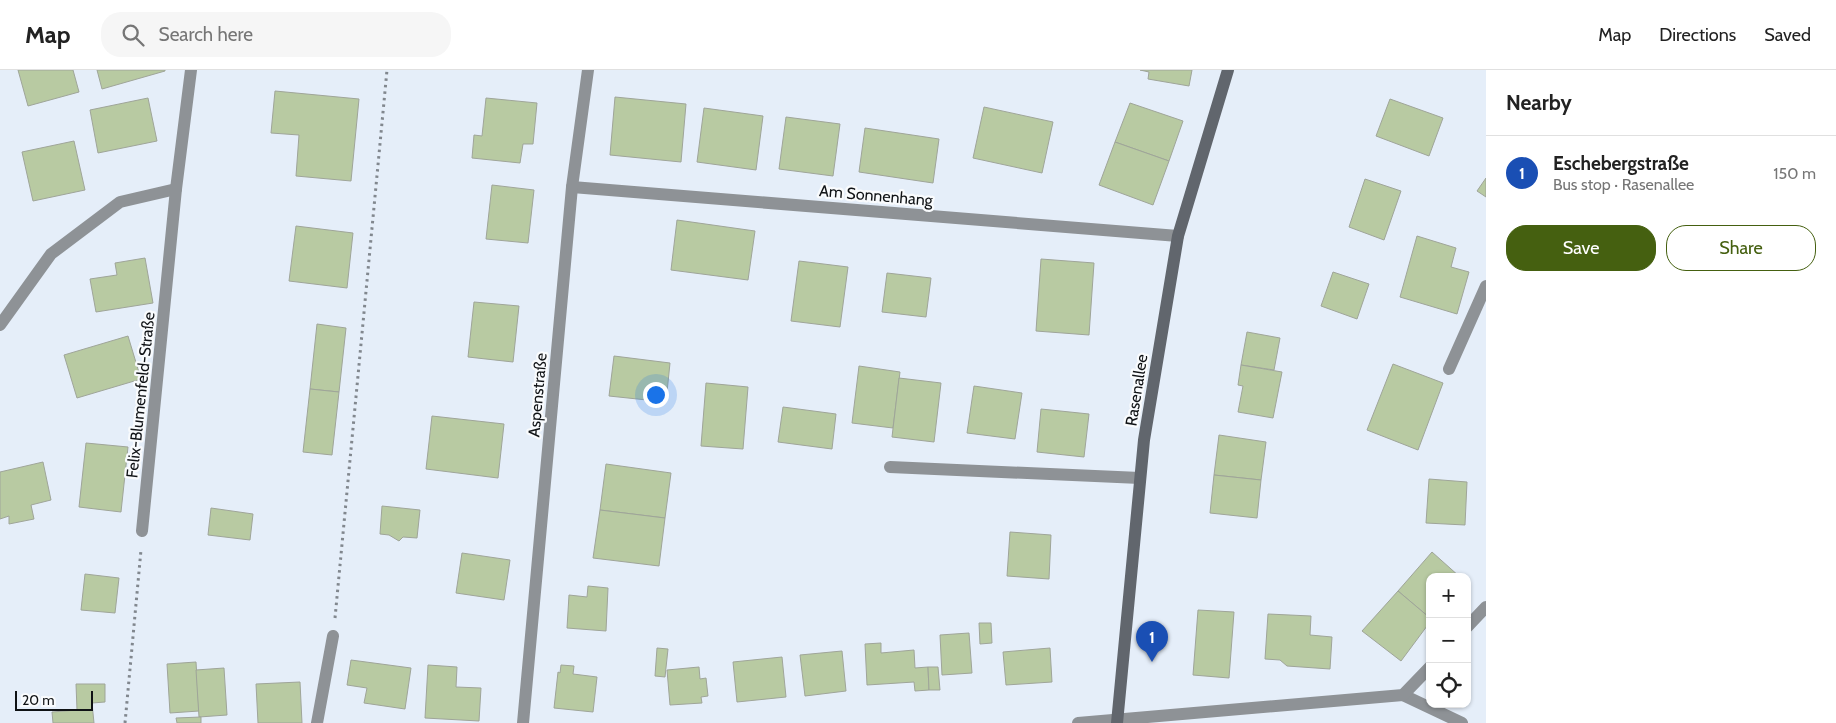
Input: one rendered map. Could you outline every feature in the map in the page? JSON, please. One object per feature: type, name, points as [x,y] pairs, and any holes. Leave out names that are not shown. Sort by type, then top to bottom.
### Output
[{"type":"main road","name":"Rasenallee","points":[[1117,722],[1144,440],[1178,236],[1228,70]]},
{"type":"street","name":"Felix-Blumenfeld-Straße","points":[[142,532],[176,189],[191,70]]},
{"type":"street","name":"Aspenstraße","points":[[523,723],[572,187],[588,70]]},
{"type":"street","name":"Am Sonnenhang","points":[[572,187],[1178,236]]},
{"type":"street","points":[[0,325],[51,254],[120,202],[176,189]]},
{"type":"street","points":[[1449,369],[1486,286]]},
{"type":"street","points":[[890,467],[1140,478]]},
{"type":"street","points":[[1471,623],[1486,607]]},
{"type":"street","points":[[317,723],[333,636]]},
{"type":"street","points":[[1403,696],[1426,671]]},
{"type":"street","points":[[1078,723],[1117,722],[1403,696],[1462,723]]},
{"type":"path","points":[[333,636],[387,70]]},
{"type":"path","points":[[125,723],[142,532]]},
{"type":"building","points":[[18,70],[73,70],[79,92],[28,106]]},
{"type":"building","points":[[97,70],[165,70],[165,71],[102,89]]},
{"type":"building","points":[[1140,70],[1192,70],[1189,86],[1148,79],[1149,72]]},
{"type":"building","points":[[275,91],[359,99],[351,181],[296,176],[299,135],[271,133]]},
{"type":"building","points":[[615,97],[686,104],[681,162],[610,155]]},
{"type":"building","points":[[148,98],[157,141],[98,153],[90,110]]},
{"type":"building","points":[[486,98],[537,103],[533,144],[523,144],[520,163],[472,158],[474,135],[482,136]]},
{"type":"building","points":[[1390,99],[1443,118],[1429,156],[1376,136]]},
{"type":"building","points":[[1130,103],[1183,121],[1169,161],[1115,142]]},
{"type":"building","points":[[984,107],[1053,122],[1042,173],[973,158]]},
{"type":"building","points":[[704,108],[763,116],[756,170],[697,162]]},
{"type":"building","points":[[786,117],[840,124],[833,176],[779,169]]},
{"type":"building","points":[[865,128],[939,139],[933,183],[859,172]]},
{"type":"building","points":[[74,141],[85,190],[33,201],[22,152]]},
{"type":"building","points":[[1115,142],[1169,161],[1153,205],[1099,185]]},
{"type":"building","points":[[1486,178],[1486,197],[1477,191]]},
{"type":"building","points":[[1365,179],[1401,191],[1384,240],[1349,227]]},
{"type":"building","points":[[492,185],[534,190],[528,243],[486,239]]},
{"type":"building","points":[[677,220],[755,231],[748,280],[671,270]]},
{"type":"building","points":[[296,226],[353,233],[347,288],[289,281]]},
{"type":"building","points":[[1417,236],[1456,248],[1451,267],[1469,272],[1457,314],[1400,297]]},
{"type":"building","points":[[145,258],[153,303],[96,312],[90,279],[117,275],[115,263]]},
{"type":"building","points":[[1041,259],[1094,263],[1089,335],[1036,331]]},
{"type":"building","points":[[799,261],[848,267],[840,327],[791,321]]},
{"type":"building","points":[[1333,272],[1369,284],[1357,319],[1321,306]]},
{"type":"building","points":[[887,273],[931,278],[926,317],[882,312]]},
{"type":"building","points":[[474,302],[519,306],[513,362],[468,357]]},
{"type":"building","points":[[317,324],[346,328],[339,392],[310,389]]},
{"type":"building","points":[[1247,332],[1280,338],[1274,370],[1241,365]]},
{"type":"building","points":[[128,336],[141,379],[77,398],[64,355]]},
{"type":"building","points":[[614,356],[670,363],[666,402],[609,396]]},
{"type":"building","points":[[1393,364],[1443,383],[1418,450],[1367,430]]},
{"type":"building","points":[[1241,365],[1282,372],[1273,418],[1238,412],[1243,386],[1238,385]]},
{"type":"building","points":[[859,366],[900,372],[893,428],[852,423]]},
{"type":"building","points":[[899,378],[941,383],[934,442],[892,437]]},
{"type":"building","points":[[706,383],[748,387],[743,449],[701,446]]},
{"type":"building","points":[[974,386],[1022,393],[1015,439],[967,433]]},
{"type":"building","points":[[310,389],[339,392],[332,455],[303,452]]},
{"type":"building","points":[[783,407],[836,414],[832,449],[778,442]]},
{"type":"building","points":[[1041,409],[1089,414],[1084,457],[1037,452]]},
{"type":"building","points":[[432,416],[504,424],[498,478],[426,469]]},
{"type":"building","points":[[1219,435],[1266,442],[1261,480],[1214,475]]},
{"type":"building","points":[[86,443],[128,447],[121,512],[79,507]]},
{"type":"building","points":[[43,462],[51,500],[31,505],[34,519],[9,524],[9,516],[0,519],[0,472]]},
{"type":"building","points":[[606,464],[671,473],[665,518],[600,510]]},
{"type":"building","points":[[1214,475],[1261,480],[1257,518],[1210,513]]},
{"type":"building","points":[[1429,479],[1467,482],[1465,525],[1426,523]]},
{"type":"building","points":[[382,506],[420,510],[417,538],[403,537],[399,541],[389,535],[380,534]]},
{"type":"building","points":[[211,508],[253,514],[250,540],[208,535]]},
{"type":"building","points":[[600,510],[665,518],[659,566],[593,558]]},
{"type":"building","points":[[1010,532],[1051,535],[1049,579],[1007,576]]},
{"type":"building","points":[[1432,552],[1456,573],[1426,573],[1426,615],[1398,591]]},
{"type":"building","points":[[462,553],[510,560],[504,600],[456,593]]},
{"type":"building","points":[[85,574],[119,578],[115,613],[81,610]]},
{"type":"building","points":[[588,586],[608,588],[606,631],[567,628],[569,595],[587,597]]},
{"type":"building","points":[[1398,591],[1426,615],[1426,627],[1401,661],[1362,631]]},
{"type":"building","points":[[1198,610],[1234,612],[1229,678],[1193,675]]},
{"type":"building","points":[[1268,614],[1311,616],[1310,635],[1332,637],[1330,669],[1287,666],[1280,660],[1265,659]]},
{"type":"building","points":[[979,623],[991,623],[992,643],[980,644]]},
{"type":"building","points":[[969,633],[972,673],[942,675],[940,635]]},
{"type":"building","points":[[881,643],[881,653],[914,650],[915,668],[928,667],[929,690],[915,691],[914,682],[867,685],[865,644]]},
{"type":"building","points":[[657,648],[668,649],[665,677],[655,676]]},
{"type":"building","points":[[1050,648],[1052,682],[1006,685],[1003,652]]},
{"type":"building","points":[[842,651],[846,691],[805,696],[800,655]]},
{"type":"building","points":[[782,657],[786,697],[737,702],[733,662]]},
{"type":"building","points":[[351,660],[411,668],[405,709],[364,703],[367,688],[347,685]]},
{"type":"building","points":[[196,662],[199,711],[170,713],[167,664]]},
{"type":"building","points":[[428,665],[457,667],[456,687],[481,688],[479,721],[425,718]]},
{"type":"building","points":[[561,665],[574,666],[573,674],[597,677],[593,712],[554,708],[558,672],[560,673]]},
{"type":"building","points":[[699,667],[700,679],[706,678],[708,696],[701,697],[702,703],[670,705],[667,670]]},
{"type":"building","points":[[928,667],[938,667],[940,690],[929,690]]},
{"type":"building","points":[[224,668],[227,715],[199,717],[196,670]]},
{"type":"building","points":[[300,682],[302,723],[258,723],[256,684]]},
{"type":"building","points":[[76,684],[105,684],[105,702],[92,703],[94,723],[53,723],[52,712],[77,710]]},
{"type":"building","points":[[201,717],[201,723],[177,723],[176,718]]},
{"type":"place","name":"Eschebergstraße","points":[[1152,662]]}]
